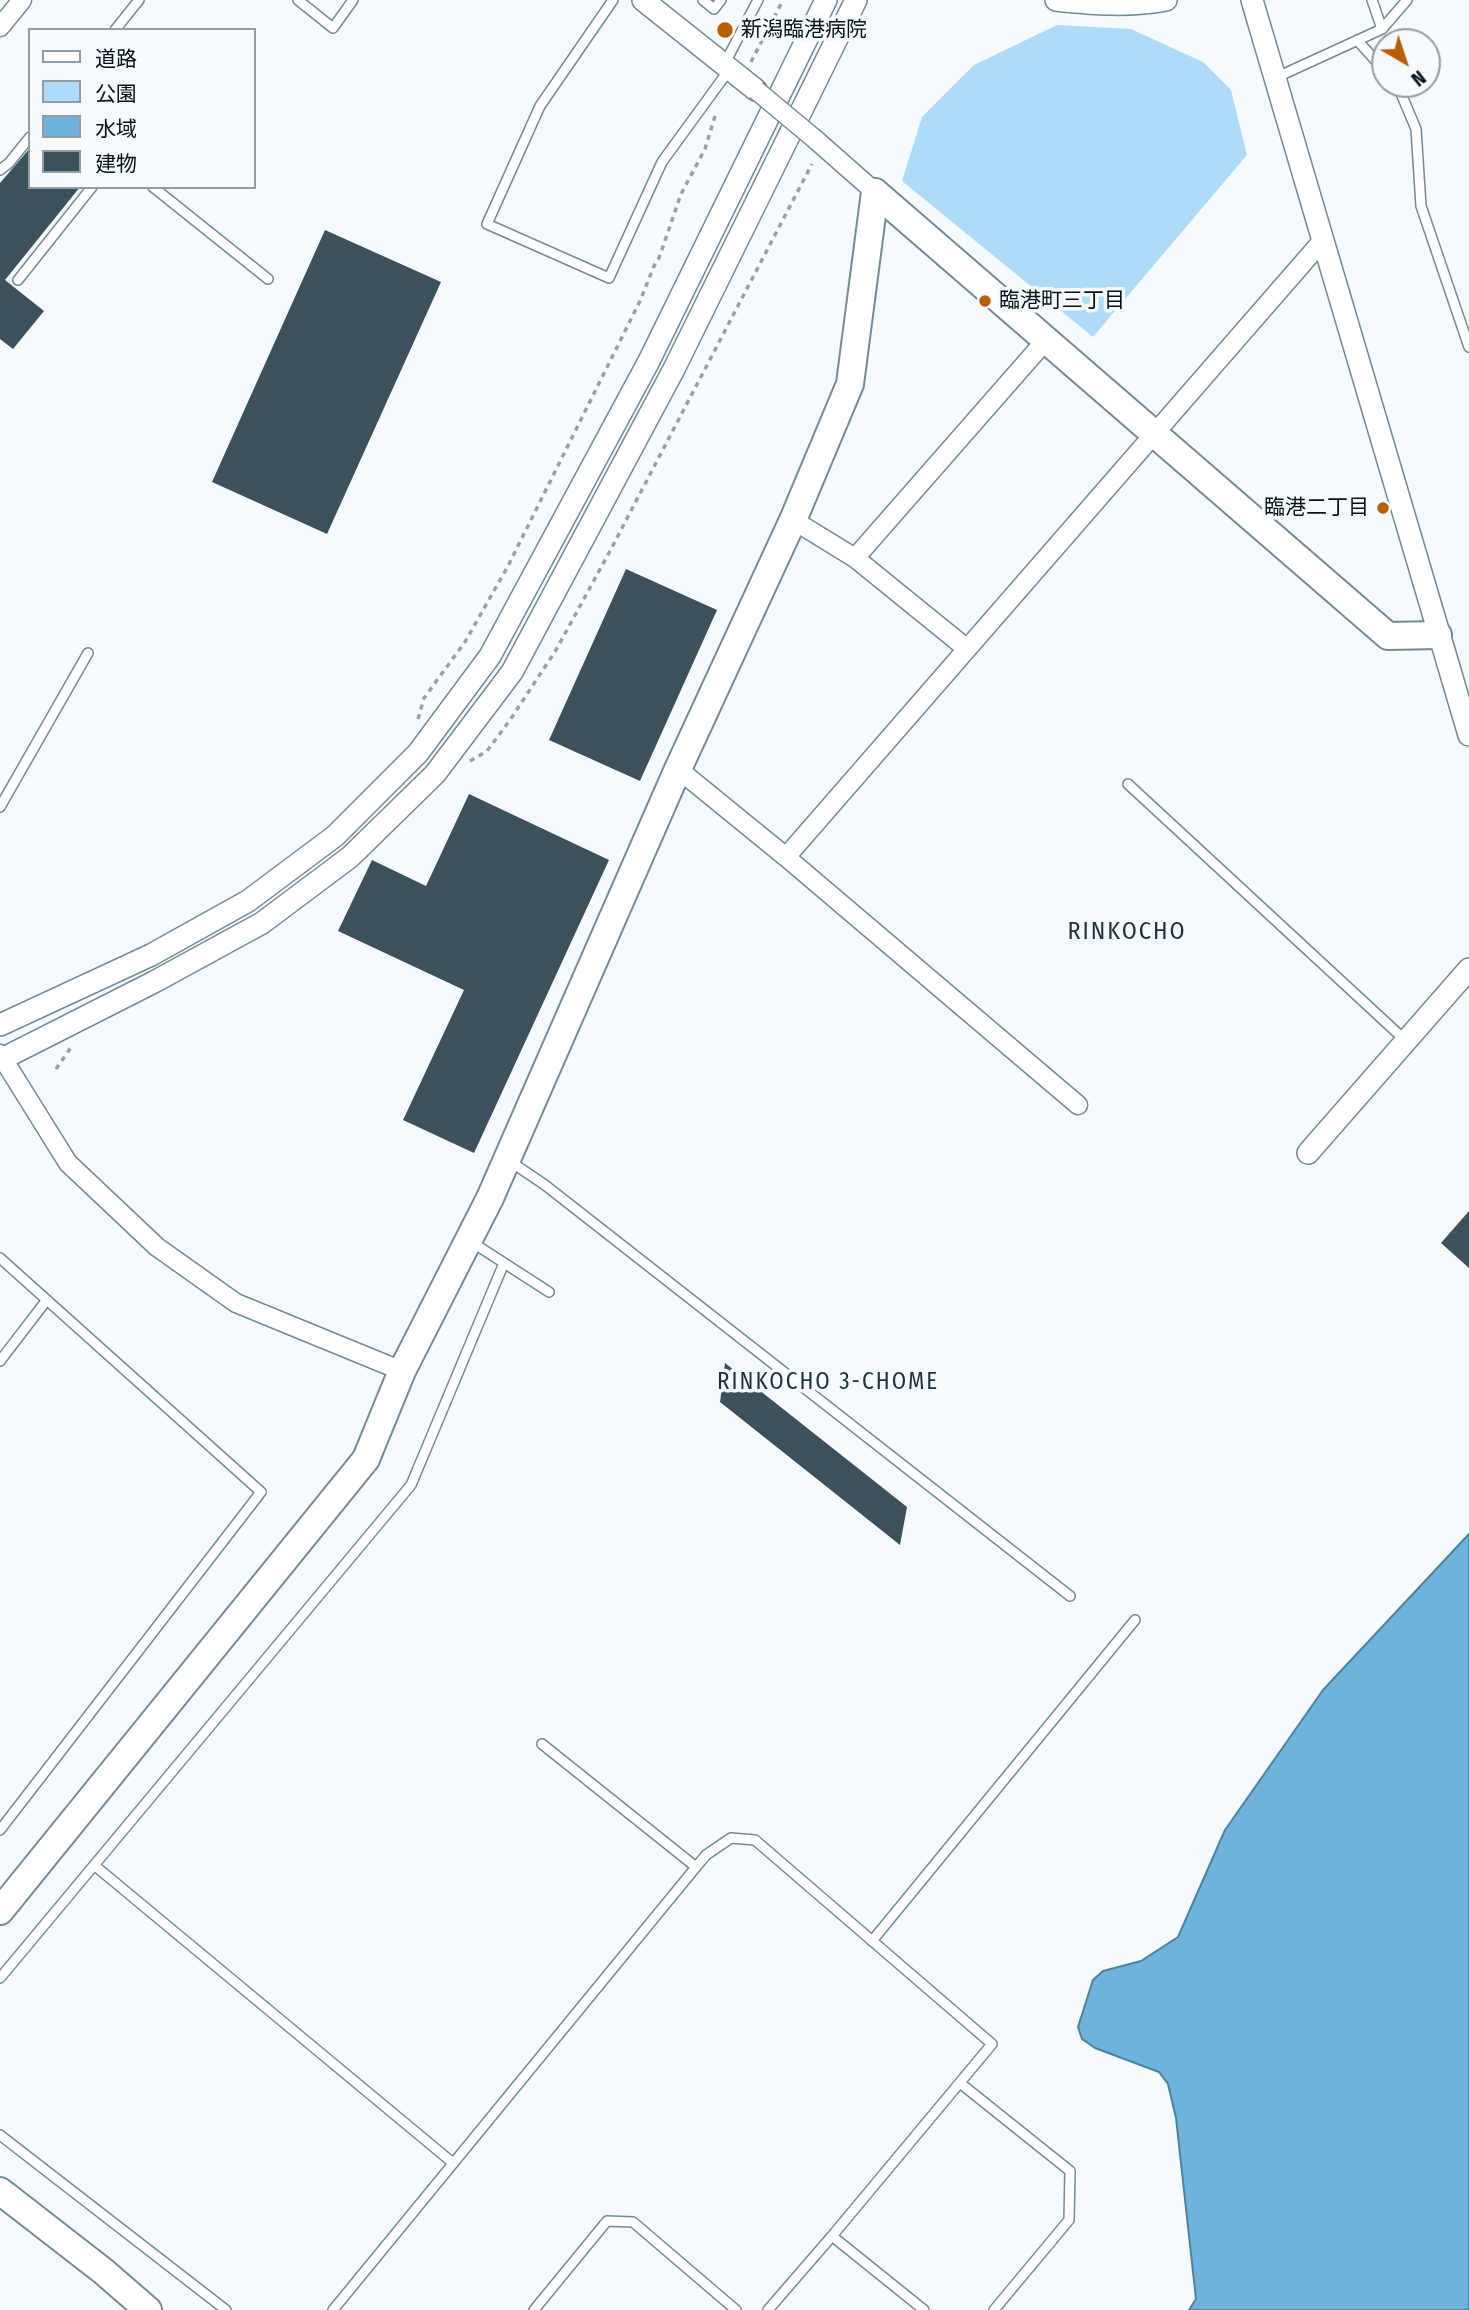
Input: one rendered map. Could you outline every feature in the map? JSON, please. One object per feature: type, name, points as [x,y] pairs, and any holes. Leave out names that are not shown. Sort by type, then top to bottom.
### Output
[{"type":"main road","points":[[875,192],[1388,636],[1438,635]]},
{"type":"main road","points":[[0,1911],[366,1459],[402,1371],[507,1160],[678,769],[793,520],[850,384],[875,192]]},
{"type":"main road","points":[[0,2191],[103,2271],[148,2310]]},
{"type":"street","points":[[0,27],[22,0]]},
{"type":"street","points":[[643,0],[734,67],[756,90],[875,192]]},
{"type":"street","points":[[0,1025],[151,955],[248,901],[335,836],[418,753],[490,656],[649,361],[826,0]]},
{"type":"street","points":[[402,1371],[236,1303],[157,1247],[68,1163],[1,1058],[262,923],[350,857],[435,774],[512,672],[674,369],[856,0]]},
{"type":"street","points":[[1056,0],[1103,6],[1166,0]]},
{"type":"street","points":[[1252,0],[1469,735]]},
{"type":"street","points":[[786,857],[1323,240]]},
{"type":"street","points":[[855,558],[1046,340]]},
{"type":"street","points":[[793,520],[855,558],[966,648]]},
{"type":"street","points":[[678,769],[1078,1105]]},
{"type":"street","points":[[1308,1153],[1469,969]]},
{"type":"lane","points":[[117,28],[139,0]]},
{"type":"lane","points":[[298,0],[333,28],[353,0]]},
{"type":"lane","points":[[613,0],[540,106],[487,224],[609,278],[662,162],[734,67],[758,0]]},
{"type":"lane","points":[[702,0],[714,9],[721,0]]},
{"type":"lane","points":[[1372,0],[1382,28]]},
{"type":"lane","points":[[1383,28],[1407,0]]},
{"type":"lane","points":[[1275,78],[1371,34]]},
{"type":"lane","points":[[1357,40],[1371,56]]},
{"type":"lane","points":[[1403,98],[1416,129],[1422,205],[1469,347]]},
{"type":"lane","points":[[0,170],[28,139]]},
{"type":"lane","points":[[18,280],[90,189]]},
{"type":"lane","points":[[156,189],[268,279]]},
{"type":"lane","points":[[0,807],[88,653]]},
{"type":"lane","points":[[1128,784],[1406,1041]]},
{"type":"lane","points":[[507,1160],[545,1185],[1070,1596]]},
{"type":"lane","points":[[469,1240],[549,1292]]},
{"type":"lane","points":[[0,1258],[261,1492],[0,1830]]},
{"type":"lane","points":[[0,1978],[411,1485],[504,1263]]},
{"type":"lane","points":[[0,1361],[46,1301]]},
{"type":"lane","points":[[872,1941],[1135,1620]]},
{"type":"lane","points":[[542,1744],[696,1867]]},
{"type":"lane","points":[[333,2310],[706,1855],[731,1838],[755,1840],[992,2044],[768,2310]]},
{"type":"lane","points":[[94,1865],[453,2163]]},
{"type":"lane","points":[[960,2083],[1070,2171],[1069,2220],[994,2310]]},
{"type":"lane","points":[[0,2135],[226,2310]]},
{"type":"lane","points":[[534,2310],[607,2221],[633,2222],[736,2310]]},
{"type":"lane","points":[[832,2236],[924,2310]]},
{"type":"path","points":[[734,67],[783,0]]},
{"type":"path","points":[[416,729],[424,698],[465,642],[508,566],[640,301],[659,258],[681,194],[705,149],[719,106]]},
{"type":"green space","points":[[1057,25],[1131,29],[1203,62],[1231,90],[1247,155],[1093,337],[902,181],[922,117],[974,65]]},
{"type":"water","points":[[1469,1534],[1469,2310],[1189,2310],[1196,2299],[1176,2118],[1168,2084],[1159,2072],[1095,2048],[1082,2039],[1078,2027],[1093,1980],[1103,1971],[1141,1961],[1178,1937],[1225,1830],[1323,1690]]},
{"type":"building","points":[[28,150],[28,189],[78,189],[5,280],[44,311],[13,349],[0,339],[0,183]]},
{"type":"building","points":[[325,230],[441,282],[327,534],[212,482]]},
{"type":"building","points":[[626,569],[717,610],[640,781],[549,740]]},
{"type":"building","points":[[469,794],[609,860],[474,1153],[403,1120],[464,990],[338,931],[372,860],[426,886]]},
{"type":"building","points":[[1469,1211],[1469,1268],[1441,1243]]},
{"type":"building","points":[[725,1363],[907,1507],[900,1545],[720,1402]]},
{"type":"place","name":"新潟臨港病院","points":[[725,30]]},
{"type":"place","name":"臨港町三丁目","points":[[985,301]]},
{"type":"place","name":"臨港二丁目","points":[[1383,508]]},
{"type":"district","name":"RINKOCHO","points":[[1127,932]]},
{"type":"district","name":"RINKOCHO 3-CHOME","points":[[828,1383]]}]
